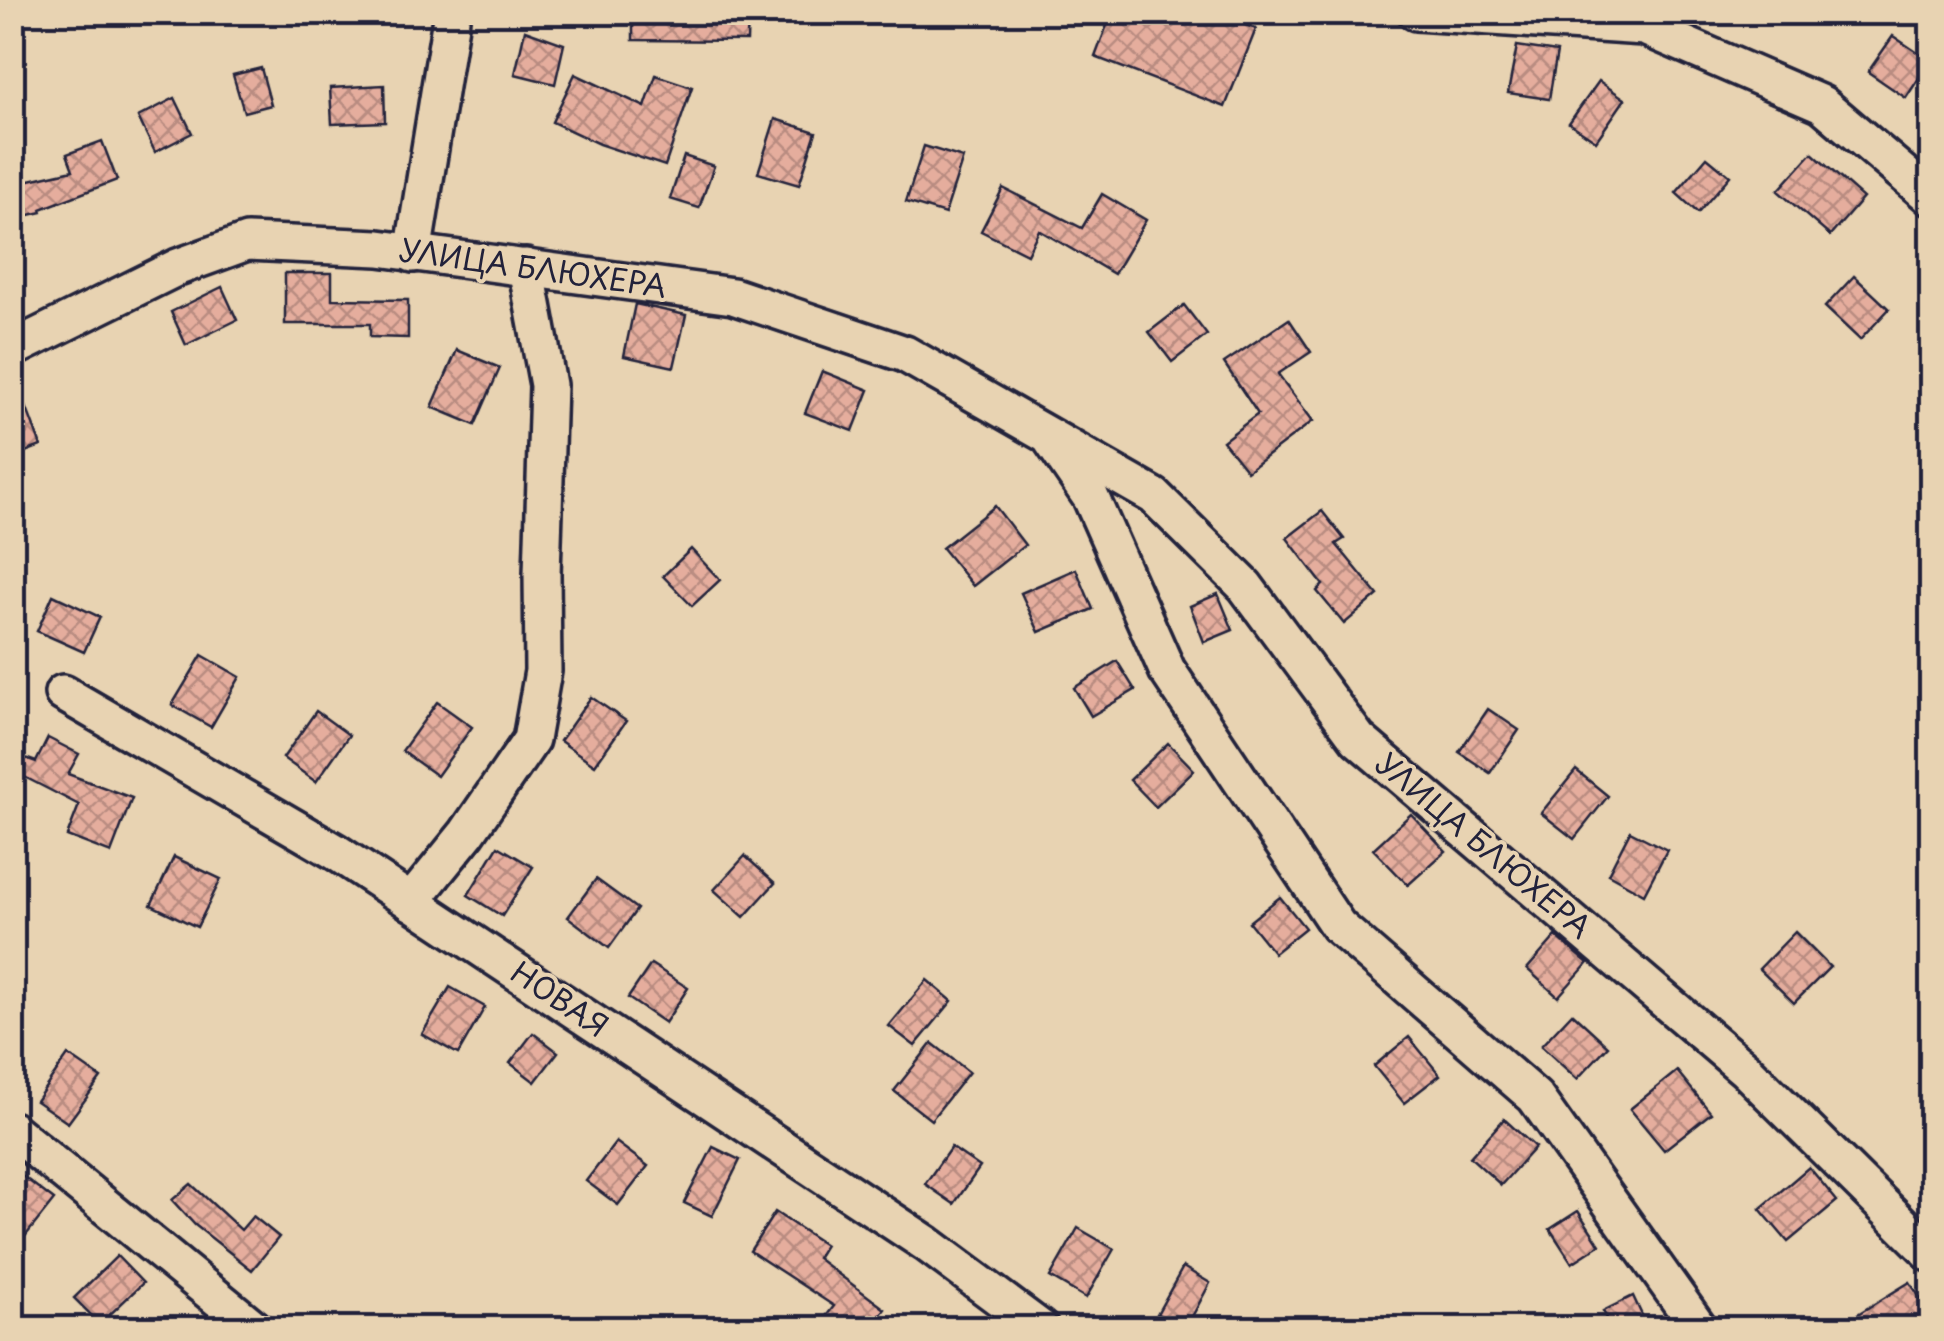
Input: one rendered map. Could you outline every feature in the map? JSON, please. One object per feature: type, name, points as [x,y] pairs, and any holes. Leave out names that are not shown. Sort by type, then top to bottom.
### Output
[{"type":"street","points":[[413,254],[452,12]]},
{"type":"street","points":[[1416,12],[1638,20],[1822,104],[1932,198]]},
{"type":"street","name":"УЛИЦА БЛЮХЕРА","points":[[12,350],[178,268],[246,242],[379,248],[733,296],[905,354],[1154,496],[1245,586],[1358,739],[1746,1070],[1932,1254]]},
{"type":"street","points":[[411,902],[466,833],[531,740],[543,672],[548,385],[526,267]]},
{"type":"street","name":"УЛИЦА БЛЮХЕРА","points":[[1046,432],[1091,498],[1167,670],[1338,926],[1535,1097],[1698,1328]]},
{"type":"street","name":"НОВАЯ","points":[[63,693],[336,852],[927,1244],[1040,1328]]},
{"type":"street","points":[[12,1130],[254,1328]]},
{"type":"building","points":[[633,12],[748,12],[747,41],[633,40]]},
{"type":"building","points":[[1112,12],[1213,12],[1256,29],[1225,107],[1095,57]]},
{"type":"building","points":[[525,30],[564,44],[555,84],[515,74]]},
{"type":"building","points":[[1893,36],[1930,61],[1906,98],[1868,72]]},
{"type":"building","points":[[1517,46],[1557,52],[1549,99],[1508,93]]},
{"type":"building","points":[[261,68],[271,105],[244,112],[233,75]]},
{"type":"building","points":[[575,74],[645,107],[656,75],[692,87],[665,166],[599,144],[552,122]]},
{"type":"building","points":[[1599,81],[1625,99],[1596,141],[1569,123]]},
{"type":"building","points":[[384,85],[385,122],[332,124],[330,88]]},
{"type":"building","points":[[175,98],[192,133],[155,152],[138,117]]},
{"type":"building","points":[[775,119],[816,132],[799,185],[758,173]]},
{"type":"building","points":[[102,141],[117,180],[41,209],[42,212],[12,219],[12,184],[73,170],[67,154]]},
{"type":"building","points":[[924,146],[963,158],[945,214],[906,202]]},
{"type":"building","points":[[1812,153],[1863,198],[1830,236],[1778,191]]},
{"type":"building","points":[[684,156],[714,166],[699,208],[670,199]]},
{"type":"building","points":[[1707,157],[1730,176],[1698,213],[1676,193]]},
{"type":"building","points":[[1003,188],[1082,228],[1102,194],[1146,220],[1114,274],[1039,230],[1027,254],[981,231]]},
{"type":"building","points":[[285,273],[332,273],[332,299],[408,300],[408,338],[370,337],[370,324],[285,324]]},
{"type":"building","points":[[1854,276],[1889,309],[1860,340],[1825,307]]},
{"type":"building","points":[[222,287],[237,320],[186,345],[171,312]]},
{"type":"building","points":[[635,304],[686,315],[674,367],[624,356]]},
{"type":"building","points":[[1184,305],[1207,335],[1172,362],[1149,332]]},
{"type":"building","points":[[1289,319],[1311,352],[1278,374],[1313,421],[1247,471],[1223,441],[1258,414],[1224,363]]},
{"type":"building","points":[[457,350],[500,368],[475,425],[432,407]]},
{"type":"building","points":[[822,371],[869,390],[853,431],[805,413]]},
{"type":"building","points":[[12,377],[41,446],[12,457]]},
{"type":"building","points":[[995,506],[1025,545],[973,586],[942,548]]},
{"type":"building","points":[[1322,511],[1344,539],[1336,544],[1378,595],[1344,624],[1317,591],[1323,585],[1287,538]]},
{"type":"building","points":[[691,549],[720,580],[692,606],[663,576]]},
{"type":"building","points":[[1076,569],[1093,609],[1039,632],[1021,593]]},
{"type":"building","points":[[1218,594],[1233,630],[1204,642],[1190,606]]},
{"type":"building","points":[[53,595],[100,617],[84,652],[37,631]]},
{"type":"building","points":[[202,655],[240,677],[211,727],[172,705]]},
{"type":"building","points":[[1117,661],[1135,690],[1091,716],[1074,688]]},
{"type":"building","points":[[591,697],[626,721],[595,765],[560,741]]},
{"type":"building","points":[[437,702],[472,727],[437,776],[402,751]]},
{"type":"building","points":[[1488,709],[1519,730],[1490,773],[1459,752]]},
{"type":"building","points":[[316,711],[349,735],[316,782],[283,758]]},
{"type":"building","points":[[48,738],[79,754],[68,774],[132,798],[111,853],[67,836],[79,805],[13,771],[20,756],[36,762]]},
{"type":"building","points":[[1168,743],[1194,770],[1156,807],[1130,780]]},
{"type":"building","points":[[1576,770],[1608,796],[1574,839],[1541,813]]},
{"type":"building","points":[[1411,814],[1446,851],[1408,885],[1373,849]]},
{"type":"building","points":[[1630,831],[1667,850],[1644,894],[1608,874]]},
{"type":"building","points":[[498,846],[533,867],[502,916],[468,895]]},
{"type":"building","points":[[745,856],[775,883],[744,917],[714,890]]},
{"type":"building","points":[[174,857],[221,879],[197,927],[151,905]]},
{"type":"building","points":[[596,879],[637,909],[609,948],[568,917]]},
{"type":"building","points":[[1280,897],[1305,928],[1274,953],[1249,922]]},
{"type":"building","points":[[1795,932],[1830,967],[1794,1003],[1759,969]]},
{"type":"building","points":[[1556,936],[1588,963],[1558,997],[1527,969]]},
{"type":"building","points":[[651,964],[688,988],[665,1023],[628,998]]},
{"type":"building","points":[[927,980],[952,1001],[915,1046],[889,1026]]},
{"type":"building","points":[[450,987],[485,1007],[458,1054],[422,1034]]},
{"type":"building","points":[[1572,1013],[1608,1046],[1577,1079],[1541,1046]]},
{"type":"building","points":[[533,1033],[558,1052],[535,1082],[510,1063]]},
{"type":"building","points":[[1409,1037],[1440,1075],[1404,1103],[1374,1066]]},
{"type":"building","points":[[932,1043],[969,1072],[931,1120],[894,1091]]},
{"type":"building","points":[[68,1055],[101,1078],[68,1123],[36,1101]]},
{"type":"building","points":[[1677,1071],[1711,1113],[1664,1150],[1630,1109]]},
{"type":"building","points":[[1504,1119],[1535,1147],[1501,1185],[1470,1157]]},
{"type":"building","points":[[616,1142],[648,1166],[618,1205],[586,1181]]},
{"type":"building","points":[[713,1147],[740,1160],[712,1216],[684,1203]]},
{"type":"building","points":[[951,1147],[980,1167],[954,1204],[925,1184]]},
{"type":"building","points":[[1809,1167],[1837,1201],[1788,1242],[1760,1209]]},
{"type":"building","points":[[12,1168],[54,1200],[12,1253]]},
{"type":"building","points":[[191,1184],[241,1230],[253,1216],[279,1237],[252,1270],[195,1225],[172,1200]]},
{"type":"building","points":[[1578,1211],[1600,1245],[1572,1263],[1550,1229]]},
{"type":"building","points":[[775,1212],[825,1245],[817,1258],[885,1309],[870,1328],[817,1328],[834,1306],[750,1251]]},
{"type":"building","points":[[1078,1228],[1114,1249],[1086,1298],[1050,1277]]},
{"type":"building","points":[[117,1256],[143,1283],[100,1324],[74,1298]]},
{"type":"building","points":[[1183,1267],[1210,1283],[1186,1328],[1157,1314]]},
{"type":"building","points":[[1910,1282],[1932,1317],[1932,1328],[1835,1328]]},
{"type":"building","points":[[1633,1296],[1648,1328],[1612,1328],[1603,1311]]}]
